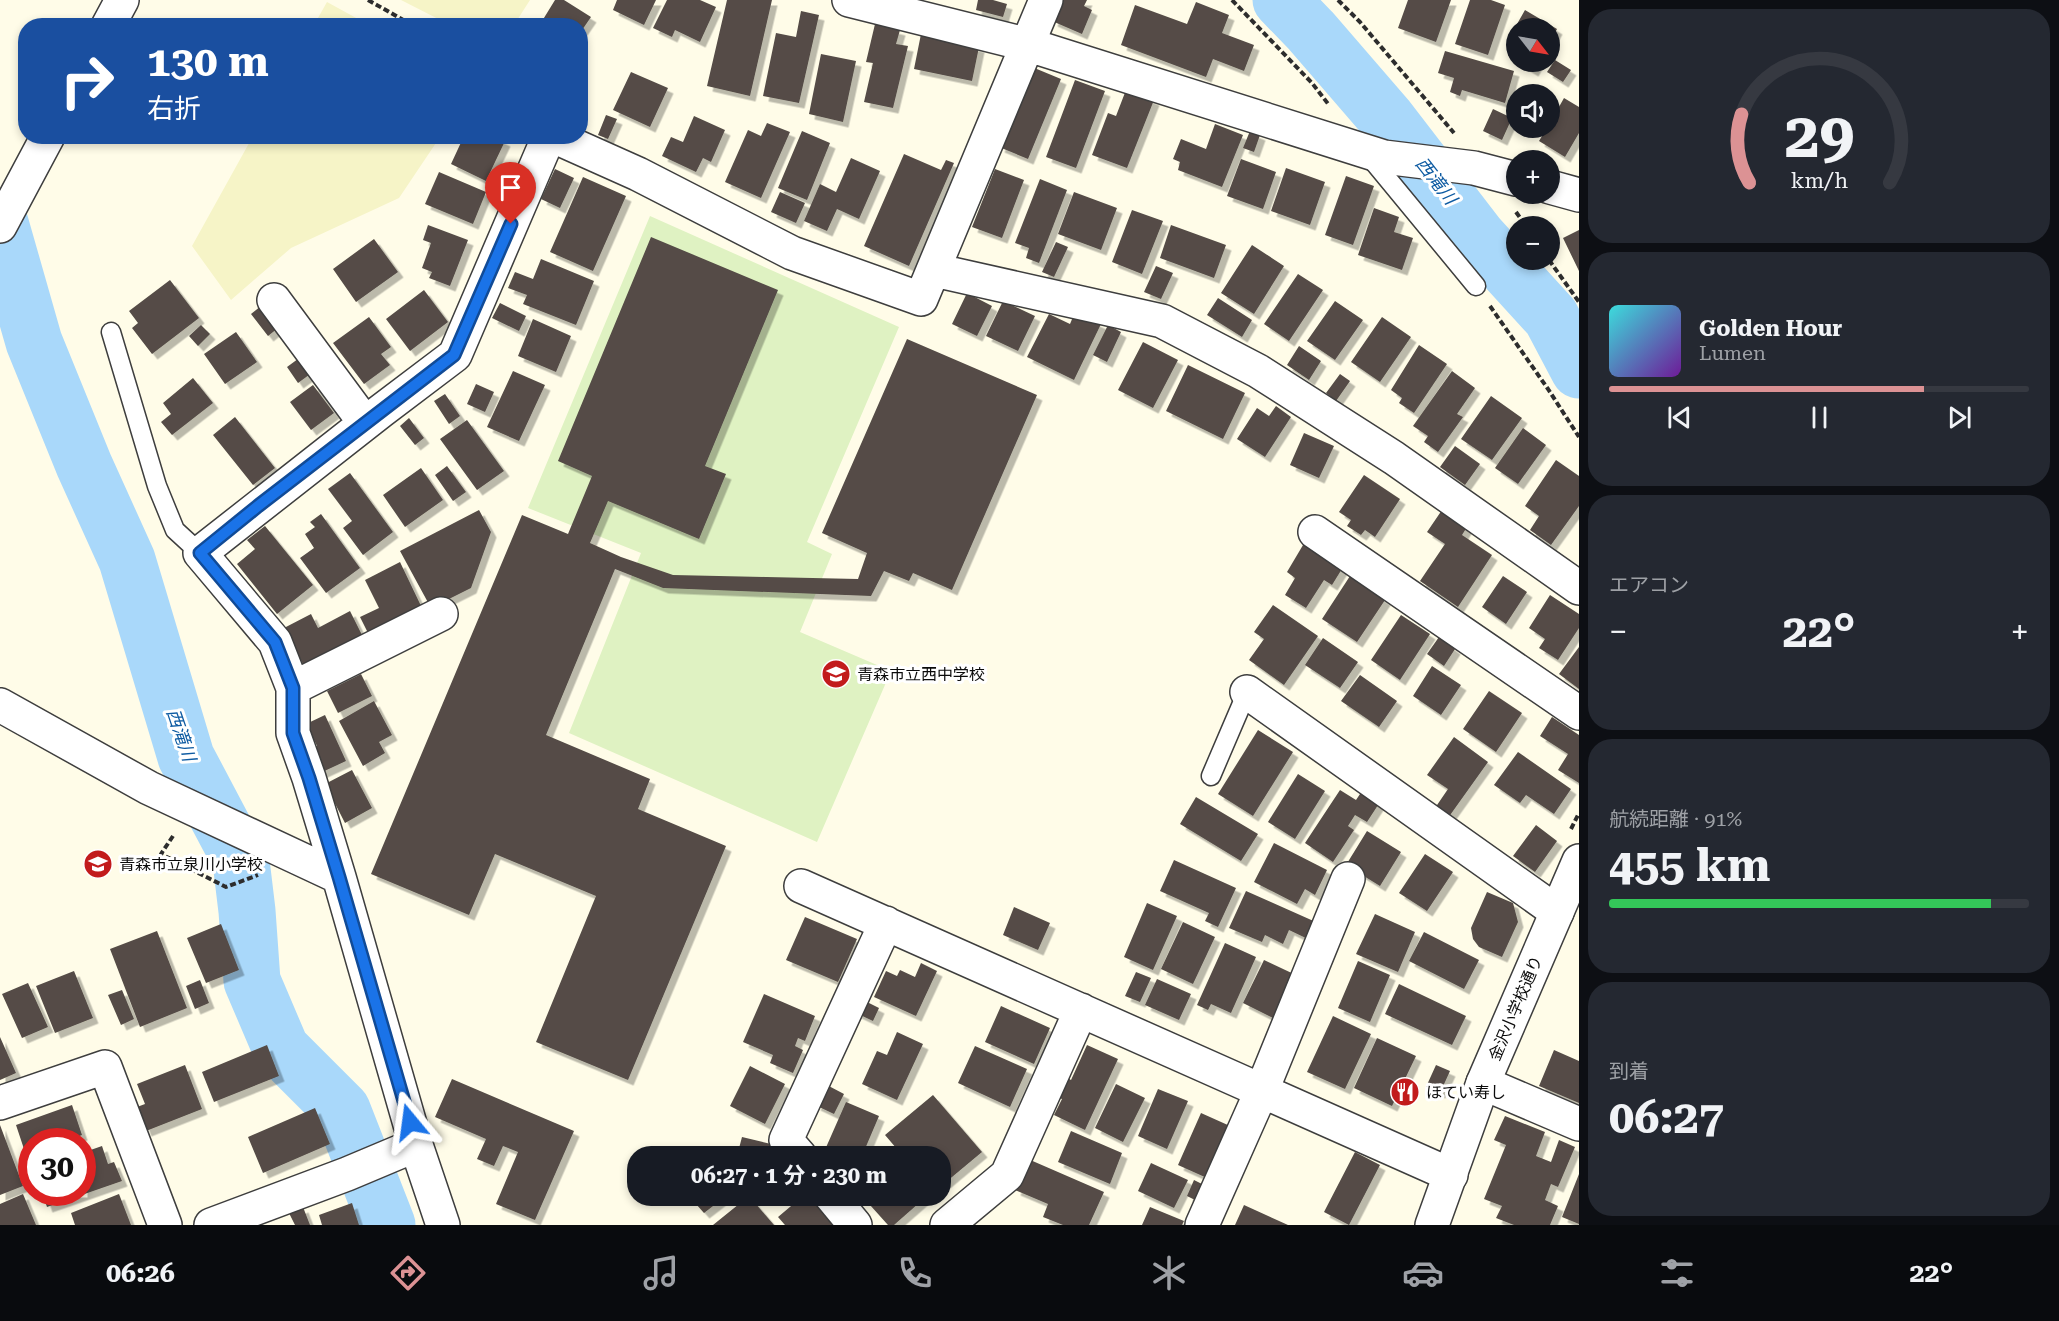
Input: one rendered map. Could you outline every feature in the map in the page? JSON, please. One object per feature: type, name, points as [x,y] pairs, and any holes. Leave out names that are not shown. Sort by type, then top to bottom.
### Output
[{"type":"street","points":[[112,18],[122,0]]},
{"type":"street","points":[[849,0],[1029,45],[1374,154],[1492,172]]},
{"type":"street","points":[[569,144],[638,174],[792,253],[921,299],[1046,0]]},
{"type":"street","points":[[0,226],[44,144]]},
{"type":"street","points":[[443,1225],[416,1145],[339,877],[293,733],[293,688],[275,642],[200,553],[454,355],[547,144]]},
{"type":"street","points":[[1560,190],[1579,195]]},
{"type":"street","points":[[934,270],[1162,321],[1258,371],[1394,458],[1579,588]]},
{"type":"street","points":[[274,300],[365,423]]},
{"type":"street","points":[[1315,532],[1579,713]]},
{"type":"street","points":[[293,688],[441,614]]},
{"type":"street","points":[[1247,692],[1571,886]]},
{"type":"street","points":[[0,705],[149,788],[339,877]]},
{"type":"street","points":[[1202,1225],[1262,1090],[1348,879]]},
{"type":"street","points":[[801,886],[1451,1175]]},
{"type":"street","name":"金沢小学校通り","points":[[1432,1225],[1483,1083],[1571,886]]},
{"type":"street","points":[[791,1146],[786,1140],[886,923]]},
{"type":"street","points":[[947,1225],[1007,1175],[1081,1010]]},
{"type":"street","points":[[0,1103],[105,1067],[165,1225]]},
{"type":"street","points":[[1483,1083],[1579,1124]]},
{"type":"street","points":[[211,1225],[416,1145]]},
{"type":"street","points":[[839,1206],[855,1225]]},
{"type":"lane","points":[[1374,154],[1476,286]]},
{"type":"lane","points":[[111,332],[157,486],[175,531],[200,553]]},
{"type":"lane","points":[[1211,776],[1247,692]]},
{"type":"path","points":[[368,0],[400,18]]},
{"type":"path","points":[[1232,0],[1312,83],[1332,108]]},
{"type":"path","points":[[1338,0],[1360,21],[1492,172],[1520,216]]},
{"type":"path","points":[[1556,270],[1579,302]]},
{"type":"path","points":[[1476,286],[1579,437]]},
{"type":"path","points":[[226,887],[260,874]]},
{"type":"shaded area","points":[[401,0],[530,0],[518,18],[436,18]]},
{"type":"shaded area","points":[[327,2],[356,18],[318,18]]},
{"type":"shaded area","points":[[249,144],[435,144],[399,198],[291,248],[231,300],[192,246]]},
{"type":"green space","points":[[650,216],[899,327],[807,542],[832,554],[800,632],[891,671],[817,842],[569,733],[641,553],[528,508]]},
{"type":"building","points":[[555,0],[564,0],[591,17],[588,21],[588,18],[544,18]]},
{"type":"building","points":[[617,0],[656,0],[644,25],[613,10]]},
{"type":"building","points":[[667,0],[700,0],[716,7],[700,42],[675,30],[672,37],[653,28]]},
{"type":"building","points":[[727,0],[772,0],[750,96],[707,86]]},
{"type":"building","points":[[978,0],[993,0],[1007,4],[1003,17],[976,10]]},
{"type":"building","points":[[1060,0],[1087,0],[1084,6],[1092,10],[1082,34],[1052,21]]},
{"type":"building","points":[[1408,0],[1451,0],[1436,42],[1398,28]]},
{"type":"building","points":[[1470,0],[1491,0],[1505,5],[1488,55],[1455,44]]},
{"type":"building","points":[[1196,2],[1229,15],[1222,33],[1254,45],[1244,71],[1213,59],[1206,77],[1121,45],[1135,5],[1187,24]]},
{"type":"building","points":[[1525,10],[1538,18],[1520,18]]},
{"type":"building","points":[[801,11],[819,15],[799,103],[763,96],[776,33],[796,37]]},
{"type":"building","points":[[875,24],[900,30],[896,44],[908,46],[893,108],[864,102],[873,63],[866,62]]},
{"type":"building","points":[[921,34],[979,47],[972,81],[914,69]]},
{"type":"building","points":[[1445,51],[1506,69],[1506,72],[1514,72],[1510,84],[1506,84],[1505,103],[1462,90],[1460,96],[1450,92],[1454,78],[1438,73]]},
{"type":"building","points":[[821,54],[856,61],[843,122],[809,114]]},
{"type":"building","points":[[1560,63],[1571,70],[1563,82],[1547,72],[1560,72]]},
{"type":"building","points":[[1032,67],[1061,79],[1028,159],[999,147]]},
{"type":"building","points":[[631,72],[668,88],[650,127],[613,110]]},
{"type":"building","points":[[1075,80],[1105,91],[1076,168],[1046,157]]},
{"type":"building","points":[[1126,90],[1154,100],[1127,168],[1092,155],[1108,113],[1116,116]]},
{"type":"building","points":[[1564,98],[1579,107],[1579,133],[1565,157],[1560,154],[1560,150],[1554,150],[1539,141],[1541,138],[1560,138],[1560,105]]},
{"type":"building","points":[[1493,109],[1506,115],[1506,131],[1502,140],[1483,131]]},
{"type":"building","points":[[606,115],[617,119],[608,139],[598,135]]},
{"type":"building","points":[[694,116],[725,130],[711,162],[703,158],[696,172],[662,156],[671,137],[683,142]]},
{"type":"building","points":[[767,123],[790,132],[761,198],[725,182],[748,130],[761,136]]},
{"type":"building","points":[[1215,124],[1243,135],[1222,187],[1178,170],[1180,162],[1173,159],[1181,139],[1206,149]]},
{"type":"building","points":[[802,131],[830,143],[807,200],[778,188]]},
{"type":"building","points":[[1250,131],[1260,135],[1254,152],[1243,148]]},
{"type":"building","points":[[460,144],[504,144],[486,181],[451,164]]},
{"type":"building","points":[[904,154],[941,170],[946,160],[954,163],[909,266],[864,246]]},
{"type":"building","points":[[851,158],[880,171],[859,219],[837,209],[827,231],[804,221],[820,184],[836,192]]},
{"type":"building","points":[[1241,159],[1276,172],[1263,209],[1227,196]]},
{"type":"building","points":[[1286,168],[1325,182],[1310,225],[1271,211]]},
{"type":"building","points":[[555,169],[574,178],[560,208],[541,199]]},
{"type":"building","points":[[995,169],[1024,180],[1002,238],[972,227]]},
{"type":"building","points":[[439,172],[486,192],[473,224],[425,204]]},
{"type":"building","points":[[1346,176],[1374,186],[1353,245],[1325,235]]},
{"type":"building","points":[[583,177],[626,196],[593,271],[550,252]]},
{"type":"building","points":[[1040,179],[1067,190],[1039,263],[1026,258],[1029,248],[1015,243]]},
{"type":"building","points":[[780,192],[805,203],[796,223],[771,212]]},
{"type":"building","points":[[1074,192],[1117,208],[1101,250],[1058,234]]},
{"type":"building","points":[[1374,208],[1399,217],[1394,232],[1413,238],[1402,270],[1358,255]]},
{"type":"building","points":[[1132,210],[1163,221],[1142,274],[1112,262]]},
{"type":"building","points":[[428,225],[468,240],[450,286],[429,278],[432,272],[422,268],[431,243],[423,240]]},
{"type":"building","points":[[1171,225],[1226,245],[1214,278],[1160,258]]},
{"type":"building","points":[[1579,230],[1579,271],[1563,238]]},
{"type":"building","points":[[651,237],[778,290],[705,466],[726,474],[699,539],[608,501],[590,543],[621,557],[673,575],[858,579],[867,553],[822,533],[907,339],[1037,395],[952,590],[913,573],[909,581],[884,571],[871,596],[663,588],[615,569],[546,735],[650,779],[638,809],[726,846],[628,1080],[536,1042],[596,896],[495,854],[469,915],[371,874],[522,515],[568,534],[592,476],[558,461]]},
{"type":"building","points":[[374,239],[398,272],[356,302],[333,269]]},
{"type":"building","points":[[1056,242],[1068,247],[1054,277],[1042,272]]},
{"type":"building","points":[[1252,245],[1284,266],[1254,314],[1221,293]]},
{"type":"building","points":[[541,259],[594,281],[576,325],[523,304],[527,295],[508,288],[515,272],[533,279]]},
{"type":"building","points":[[1156,266],[1173,273],[1161,299],[1144,292]]},
{"type":"building","points":[[1298,274],[1323,290],[1289,341],[1264,324]]},
{"type":"building","points":[[170,280],[199,318],[152,354],[132,328],[138,323],[129,311]]},
{"type":"building","points":[[424,290],[448,322],[410,351],[386,319]]},
{"type":"building","points":[[967,293],[992,306],[977,336],[952,324]]},
{"type":"building","points":[[1218,298],[1252,320],[1242,337],[1207,315]]},
{"type":"building","points":[[1003,301],[1035,316],[1018,351],[986,336]]},
{"type":"building","points":[[1335,301],[1363,320],[1335,360],[1307,341]]},
{"type":"building","points":[[500,303],[526,316],[519,331],[492,318]]},
{"type":"building","points":[[261,306],[278,328],[268,336],[251,314]]},
{"type":"building","points":[[1075,312],[1101,324],[1074,380],[1027,357],[1049,314],[1070,324]]},
{"type":"building","points":[[369,317],[391,347],[381,354],[390,365],[364,384],[333,343]]},
{"type":"building","points":[[1382,317],[1411,337],[1380,382],[1351,362]]},
{"type":"building","points":[[533,319],[571,336],[556,372],[518,356]]},
{"type":"building","points":[[201,325],[210,334],[198,346],[189,336]]},
{"type":"building","points":[[1108,325],[1121,332],[1107,362],[1093,355]]},
{"type":"building","points":[[236,332],[257,362],[225,384],[204,354]]},
{"type":"building","points":[[1143,342],[1178,360],[1153,408],[1118,390]]},
{"type":"building","points":[[1419,345],[1447,364],[1414,413],[1399,403],[1402,398],[1391,390]]},
{"type":"building","points":[[1299,346],[1321,361],[1309,380],[1287,365]]},
{"type":"building","points":[[302,356],[313,372],[298,383],[287,367]]},
{"type":"building","points":[[1188,365],[1245,393],[1223,439],[1166,411]]},
{"type":"building","points":[[513,371],[545,385],[519,441],[487,427]]},
{"type":"building","points":[[1452,371],[1475,388],[1457,414],[1463,417],[1438,452],[1424,442],[1428,436],[1413,426]]},
{"type":"building","points":[[1340,374],[1350,381],[1336,401],[1326,393]]},
{"type":"building","points":[[193,378],[213,403],[172,435],[161,422],[171,414],[163,403]]},
{"type":"building","points":[[476,384],[494,392],[485,412],[467,404]]},
{"type":"building","points":[[313,385],[334,413],[311,430],[290,402]]},
{"type":"building","points":[[445,394],[460,416],[449,424],[434,401]]},
{"type":"building","points":[[1491,396],[1522,418],[1492,460],[1461,439]]},
{"type":"building","points":[[1276,406],[1291,417],[1265,457],[1237,439],[1257,408],[1269,416]]},
{"type":"building","points":[[235,417],[275,468],[253,485],[213,435]]},
{"type":"building","points":[[409,418],[424,438],[415,445],[400,426]]},
{"type":"building","points":[[467,420],[504,471],[477,490],[440,439]]},
{"type":"building","points":[[1523,428],[1546,445],[1518,484],[1495,468]]},
{"type":"building","points":[[1304,433],[1334,446],[1319,478],[1290,465]]},
{"type":"building","points":[[1455,446],[1480,464],[1465,485],[1440,467]]},
{"type":"building","points":[[1556,460],[1579,476],[1579,506],[1551,545],[1530,530],[1539,516],[1525,506]]},
{"type":"building","points":[[447,466],[466,492],[453,501],[435,475]]},
{"type":"building","points":[[421,468],[443,500],[405,527],[383,495]]},
{"type":"building","points":[[350,473],[393,532],[363,555],[343,528],[352,521],[328,489]]},
{"type":"building","points":[[1364,475],[1400,499],[1375,537],[1365,530],[1361,535],[1347,526],[1351,520],[1339,512]]},
{"type":"building","points":[[479,510],[491,532],[471,588],[431,608],[400,551]]},
{"type":"building","points":[[1442,510],[1467,527],[1462,535],[1492,555],[1458,607],[1420,581],[1445,544],[1427,532]]},
{"type":"building","points":[[321,514],[360,568],[326,593],[300,558],[314,548],[305,534],[315,527],[310,522]]},
{"type":"building","points":[[265,526],[313,585],[277,614],[237,564],[255,549],[247,540]]},
{"type":"building","points":[[1306,540],[1345,564],[1332,585],[1324,580],[1306,608],[1285,595],[1295,578],[1287,572]]},
{"type":"building","points":[[400,562],[422,608],[372,641],[360,617],[379,608],[365,580]]},
{"type":"building","points":[[1350,576],[1385,600],[1357,642],[1322,619]]},
{"type":"building","points":[[1503,576],[1527,592],[1506,624],[1482,607]]},
{"type":"building","points":[[1550,595],[1579,614],[1579,628],[1558,660],[1539,648],[1545,639],[1529,628]]},
{"type":"building","points":[[1273,605],[1318,636],[1284,685],[1249,660],[1264,639],[1254,632]]},
{"type":"building","points":[[350,611],[364,639],[306,670],[284,628],[311,614],[318,628]]},
{"type":"building","points":[[1401,615],[1430,634],[1400,680],[1371,660]]},
{"type":"building","points":[[1439,637],[1455,649],[1444,666],[1427,654]]},
{"type":"building","points":[[1323,638],[1358,662],[1340,688],[1305,665]]},
{"type":"building","points":[[1579,647],[1579,689],[1559,674]]},
{"type":"building","points":[[1432,666],[1461,685],[1441,715],[1413,696]]},
{"type":"building","points":[[361,674],[372,696],[338,713],[327,691]]},
{"type":"building","points":[[1360,675],[1397,701],[1379,727],[1341,701]]},
{"type":"building","points":[[1489,691],[1522,713],[1496,752],[1463,729]]},
{"type":"building","points":[[374,701],[392,735],[379,742],[385,753],[363,766],[339,721]]},
{"type":"building","points":[[325,715],[346,761],[318,774],[307,751],[317,746],[306,724]]},
{"type":"building","points":[[1552,717],[1579,735],[1579,783],[1558,770],[1568,754],[1540,736]]},
{"type":"building","points":[[1258,730],[1293,752],[1253,816],[1218,794]]},
{"type":"building","points":[[1454,737],[1488,762],[1448,818],[1435,808],[1448,789],[1427,775]]},
{"type":"building","points":[[1518,752],[1571,789],[1554,814],[1526,795],[1520,803],[1494,785]]},
{"type":"building","points":[[352,770],[372,808],[345,823],[325,784]]},
{"type":"building","points":[[1298,774],[1325,791],[1295,839],[1268,822]]},
{"type":"building","points":[[1340,790],[1356,800],[1362,791],[1380,802],[1367,822],[1355,815],[1348,826],[1354,830],[1333,862],[1305,843]]},
{"type":"building","points":[[1196,797],[1258,834],[1241,861],[1180,824]]},
{"type":"building","points":[[1536,825],[1557,841],[1535,872],[1513,856]]},
{"type":"building","points":[[1367,831],[1401,852],[1380,886],[1346,865]]},
{"type":"building","points":[[1274,843],[1327,870],[1315,895],[1305,889],[1297,904],[1254,882]]},
{"type":"building","points":[[1425,854],[1453,872],[1427,911],[1399,893]]},
{"type":"building","points":[[1174,860],[1236,888],[1218,927],[1205,921],[1209,913],[1160,891]]},
{"type":"building","points":[[1246,891],[1318,923],[1310,940],[1289,930],[1283,944],[1265,935],[1262,942],[1229,928]]},
{"type":"building","points":[[1487,892],[1513,903],[1518,922],[1502,957],[1479,947],[1473,939],[1471,928]]},
{"type":"building","points":[[1147,903],[1177,916],[1153,970],[1124,957]]},
{"type":"building","points":[[1014,907],[1050,923],[1038,950],[1003,935]]},
{"type":"building","points":[[1375,914],[1415,932],[1398,972],[1356,954]]},
{"type":"building","points":[[805,917],[857,939],[838,982],[786,960]]},
{"type":"building","points":[[1183,922],[1215,937],[1193,984],[1161,969]]},
{"type":"building","points":[[221,924],[239,970],[206,983],[187,938]]},
{"type":"building","points":[[157,931],[187,1008],[140,1027],[110,949]]},
{"type":"building","points":[[1424,932],[1479,960],[1464,989],[1409,961]]},
{"type":"building","points":[[1225,943],[1256,957],[1231,1013],[1211,1004],[1208,1010],[1197,1005]]},
{"type":"building","points":[[1264,960],[1298,976],[1277,1020],[1243,1003]]},
{"type":"building","points":[[1358,961],[1390,975],[1370,1022],[1338,1008]]},
{"type":"building","points":[[921,963],[937,971],[916,1016],[874,997],[886,971],[897,976],[900,970],[915,977]]},
{"type":"building","points":[[74,971],[93,1018],[55,1033],[36,986]]},
{"type":"building","points":[[1136,972],[1151,978],[1140,1002],[1125,996]]},
{"type":"building","points":[[1157,979],[1191,994],[1179,1020],[1145,1005]]},
{"type":"building","points":[[200,980],[209,1003],[195,1009],[186,986]]},
{"type":"building","points":[[28,983],[48,1027],[22,1038],[2,994]]},
{"type":"building","points":[[1399,984],[1466,1016],[1452,1045],[1385,1014]]},
{"type":"building","points":[[122,990],[134,1019],[121,1025],[108,995]]},
{"type":"building","points":[[764,994],[815,1016],[805,1041],[798,1038],[795,1046],[803,1050],[793,1073],[770,1063],[773,1055],[743,1042]]},
{"type":"building","points":[[863,1000],[879,1008],[873,1021],[856,1013]]},
{"type":"building","points":[[1001,1006],[1050,1028],[1034,1064],[985,1042]]},
{"type":"building","points":[[1333,1016],[1371,1034],[1345,1089],[1307,1072]]},
{"type":"building","points":[[897,1032],[923,1044],[897,1100],[862,1084],[877,1051],[887,1055]]},
{"type":"building","points":[[0,1037],[16,1073],[0,1080]]},
{"type":"building","points":[[1377,1038],[1416,1056],[1392,1106],[1354,1088]]},
{"type":"building","points":[[267,1045],[279,1076],[214,1102],[202,1072]]},
{"type":"building","points":[[1087,1045],[1118,1059],[1085,1130],[1054,1115],[1062,1099],[1056,1097],[1066,1077],[1071,1080]]},
{"type":"building","points":[[975,1046],[1027,1069],[1010,1107],[958,1083]]},
{"type":"building","points":[[1554,1050],[1579,1061],[1579,1103],[1539,1086]]},
{"type":"building","points":[[185,1065],[202,1109],[146,1131],[137,1107],[145,1104],[137,1084]]},
{"type":"building","points":[[1436,1065],[1450,1071],[1440,1093],[1426,1087]]},
{"type":"building","points":[[750,1066],[785,1084],[765,1124],[730,1106]]},
{"type":"building","points":[[452,1079],[574,1131],[535,1220],[496,1204],[518,1152],[503,1146],[494,1166],[477,1159],[486,1139],[435,1117]]},
{"type":"building","points":[[825,1084],[844,1094],[834,1114],[815,1105]]},
{"type":"building","points":[[1116,1084],[1145,1098],[1123,1142],[1095,1128]]},
{"type":"building","points":[[1158,1089],[1188,1101],[1167,1149],[1138,1136]]},
{"type":"building","points":[[933,1095],[982,1152],[951,1178],[951,1146],[894,1146],[885,1135]]},
{"type":"building","points":[[846,1102],[879,1116],[866,1146],[827,1146]]},
{"type":"building","points":[[72,1105],[80,1128],[18,1128],[18,1131],[16,1125]]},
{"type":"building","points":[[315,1108],[330,1144],[263,1173],[248,1137]]},
{"type":"building","points":[[1201,1113],[1230,1126],[1207,1178],[1178,1165]]},
{"type":"building","points":[[1505,1116],[1545,1132],[1536,1156],[1551,1162],[1559,1140],[1575,1147],[1558,1187],[1551,1184],[1545,1200],[1558,1206],[1550,1225],[1514,1225],[1496,1218],[1502,1206],[1484,1199],[1506,1145],[1494,1140]]},
{"type":"building","points":[[0,1125],[18,1173],[18,1188],[0,1195]]},
{"type":"building","points":[[1071,1131],[1122,1153],[1110,1184],[1058,1162]]},
{"type":"building","points":[[742,1137],[771,1144],[770,1146],[740,1146]]},
{"type":"building","points":[[102,1146],[108,1164],[114,1162],[122,1181],[96,1190],[96,1148]]},
{"type":"building","points":[[1355,1152],[1380,1165],[1349,1225],[1324,1212]]},
{"type":"building","points":[[1028,1159],[1104,1192],[1089,1225],[1063,1225],[1043,1217],[1048,1204],[1015,1190]]},
{"type":"building","points":[[1151,1163],[1188,1180],[1174,1208],[1138,1191]]},
{"type":"building","points":[[1579,1174],[1579,1224],[1562,1217]]},
{"type":"building","points":[[1194,1180],[1206,1186],[1199,1202],[1187,1196]]},
{"type":"building","points":[[119,1194],[131,1225],[75,1225],[71,1213],[89,1206],[96,1206],[96,1203]]},
{"type":"building","points":[[18,1196],[18,1206],[28,1206],[36,1225],[0,1225],[0,1204]]},
{"type":"building","points":[[352,1203],[359,1225],[322,1225],[319,1215]]},
{"type":"building","points":[[1244,1205],[1288,1225],[1235,1225]]},
{"type":"building","points":[[698,1206],[713,1206],[704,1213]]},
{"type":"building","points":[[737,1206],[758,1206],[774,1225],[713,1225]]},
{"type":"building","points":[[791,1206],[818,1206],[834,1225],[785,1225],[778,1217]]},
{"type":"building","points":[[871,1206],[916,1206],[894,1225],[888,1225]]},
{"type":"building","points":[[303,1207],[310,1225],[295,1225],[289,1213]]},
{"type":"building","points":[[1150,1207],[1184,1221],[1182,1225],[1142,1225]]},
{"type":"waterway","name":"西滝川","points":[[1281,0],[1387,119],[1477,236],[1551,317],[1579,370]]},
{"type":"waterway","name":"西滝川","points":[[0,223],[34,342],[84,465],[127,560],[186,757],[241,861],[252,981],[281,1049],[342,1110],[387,1225]]},
{"type":"place","name":"青森市立西中学校","points":[[836,674]]},
{"type":"place","name":"青森市立泉川小学校","points":[[98,864]]},
{"type":"place","name":"ほてい寿し","points":[[1405,1092]]},
{"type":"route","points":[[410,1122],[339,877],[293,733],[293,688],[275,642],[200,553],[454,355],[511,224]]}]
